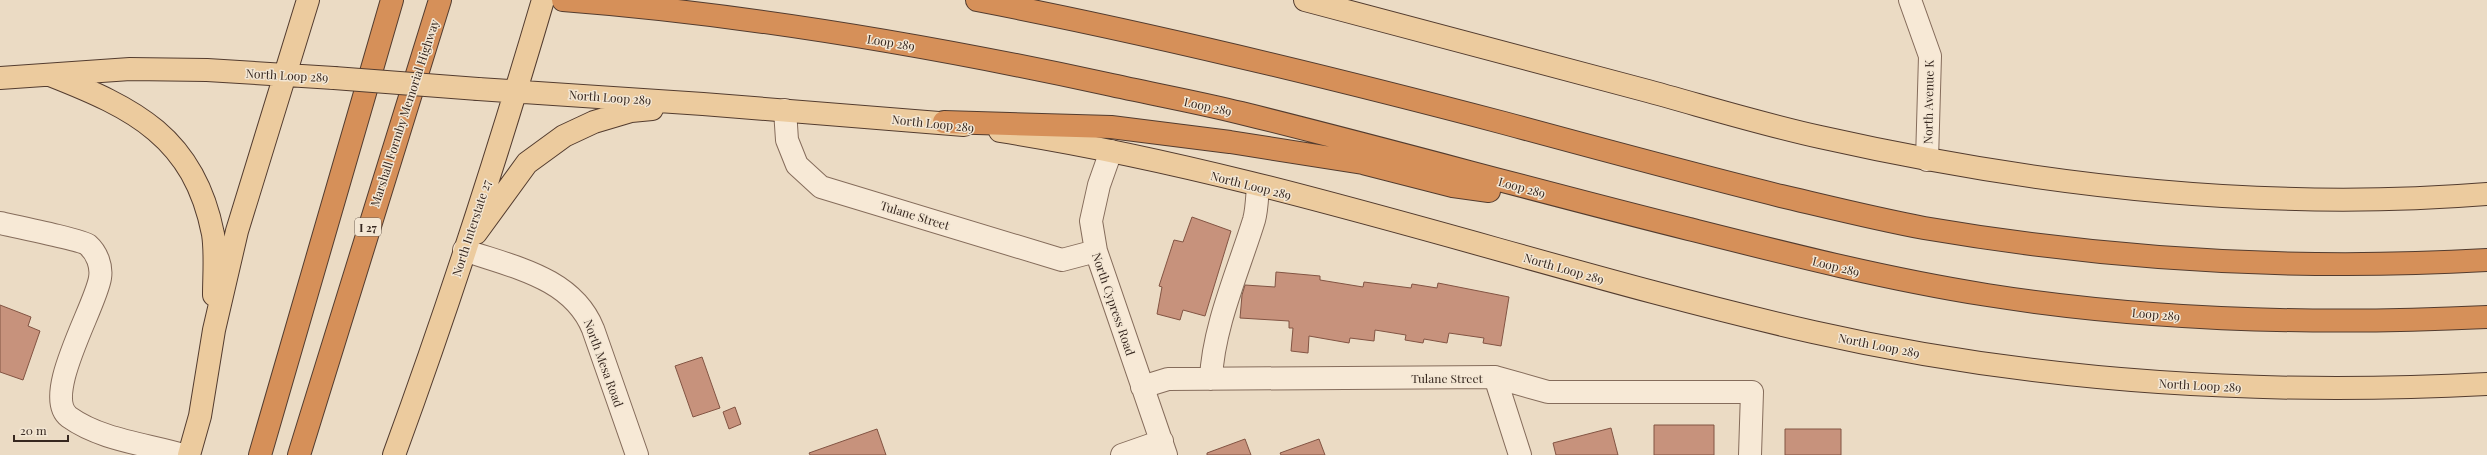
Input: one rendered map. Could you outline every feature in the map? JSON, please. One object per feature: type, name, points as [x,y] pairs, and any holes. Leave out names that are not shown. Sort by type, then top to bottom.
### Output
[{"type":"highway","points":[[260,455],[392,0]]},
{"type":"highway","name":"Marshall Formby Memorial Highway","points":[[299,455],[440,0]]},
{"type":"highway","name":"Loop 289","points":[[563,0],[776,24],[920,46],[1051,72],[1235,112],[1587,205],[1866,273],[1991,296],[2070,307],[2260,321],[2411,320],[2487,317]]},
{"type":"highway","points":[[977,0],[1129,30],[1276,64],[1708,178],[1920,227],[2096,252],[2212,262],[2406,264],[2487,260]]},
{"type":"highway","points":[[944,122],[1126,128],[1230,142],[1355,162],[1453,186],[1587,205]]},
{"type":"main road","points":[[189,455],[200,416],[214,330],[237,231],[308,0]]},
{"type":"main road","name":"North Interstate 27","points":[[394,455],[438,332],[516,91],[543,0]]},
{"type":"main road","points":[[1305,0],[1817,136],[1927,160],[2052,181],[2155,192],[2340,200],[2487,194]]},
{"type":"main road","name":"North Loop 289","points":[[0,78],[137,69],[207,70],[944,122],[1111,151],[1258,186],[1663,295],[1816,333],[1955,359],[2159,383],[2254,388],[2387,388],[2487,384]]},
{"type":"main road","points":[[50,75],[98,94],[153,126],[173,146],[189,170],[204,200],[213,236],[214,330]]},
{"type":"main road","points":[[464,250],[527,163],[564,136],[594,122],[631,112],[703,104]]},
{"type":"street","name":"North Avenue K","points":[[1910,0],[1930,56],[1927,160]]},
{"type":"street","name":"Tulane Street","points":[[785,110],[786,140],[797,165],[821,187],[1062,260],[1096,251]]},
{"type":"street","name":"North Cypress Road","points":[[1111,151],[1099,185],[1091,221],[1096,251],[1164,448]]},
{"type":"street","points":[[1211,378],[1213,363],[1233,278],[1254,218],[1258,186]]},
{"type":"street","points":[[0,223],[87,244],[98,259],[100,278],[67,365],[61,394],[60,401],[68,416],[100,433],[183,455]]},
{"type":"street","name":"North Mesa Road","points":[[464,250],[540,277],[567,292],[578,302],[587,314],[593,329],[636,455]]},
{"type":"street","name":"Tulane Street","points":[[1142,387],[1168,378],[1495,377],[1548,392],[1752,392],[1750,455]]},
{"type":"street","points":[[1495,377],[1520,455]]},
{"type":"street","points":[[1122,455],[1164,448]]},
{"type":"building","points":[[1192,217],[1231,231],[1205,316],[1183,310],[1180,320],[1157,314],[1162,287],[1159,286],[1174,240],[1183,242]]},
{"type":"building","points":[[1276,272],[1320,276],[1320,280],[1363,287],[1364,282],[1411,288],[1412,284],[1437,288],[1438,283],[1509,297],[1501,346],[1483,343],[1484,338],[1449,333],[1447,343],[1424,339],[1423,343],[1405,340],[1406,335],[1375,330],[1374,341],[1350,338],[1349,343],[1309,336],[1308,353],[1291,351],[1293,328],[1289,328],[1289,321],[1240,318],[1242,295],[1245,285],[1275,287]]},
{"type":"building","points":[[0,305],[31,317],[28,326],[40,331],[23,380],[0,372]]},
{"type":"building","points":[[702,357],[720,408],[693,417],[675,366]]},
{"type":"building","points":[[735,407],[741,424],[729,429],[723,412]]},
{"type":"building","points":[[1654,425],[1714,425],[1714,455],[1654,455]]},
{"type":"building","points":[[1611,428],[1618,455],[1556,455],[1553,443]]},
{"type":"building","points":[[877,429],[886,455],[810,455],[809,453]]},
{"type":"building","points":[[1785,429],[1841,429],[1841,455],[1785,455]]},
{"type":"building","points":[[1245,439],[1251,455],[1207,455],[1207,453]]},
{"type":"building","points":[[1319,439],[1325,455],[1281,455],[1280,453]]}]
